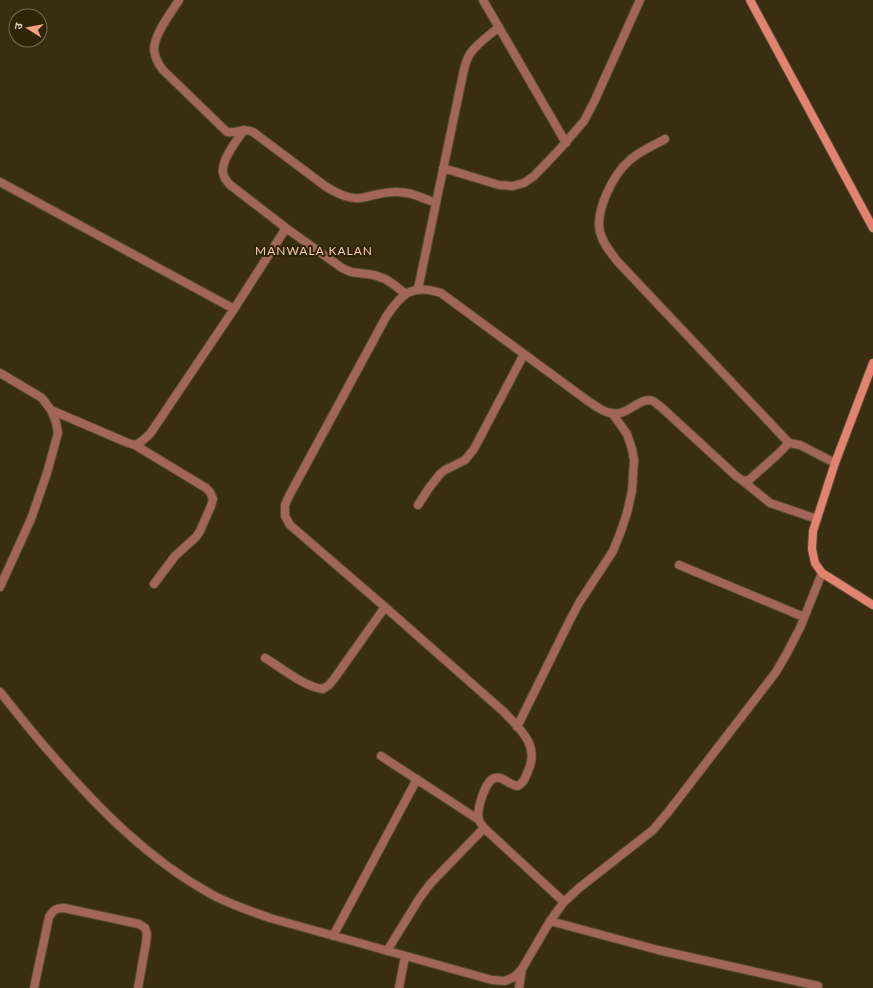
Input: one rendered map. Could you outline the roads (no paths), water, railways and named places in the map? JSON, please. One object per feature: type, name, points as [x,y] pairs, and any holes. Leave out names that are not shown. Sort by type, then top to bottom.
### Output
[{"type":"street","points":[[179,0],[160,30],[156,40],[154,49],[158,64],[227,132],[233,133],[244,130],[253,132],[338,194],[356,198],[365,198],[383,193],[403,192],[413,194],[436,203]]},
{"type":"street","points":[[483,0],[566,143]]},
{"type":"street","points":[[443,168],[500,185],[513,186],[524,183],[534,176],[566,143],[584,121],[640,0]]},
{"type":"street","points":[[750,0],[873,228]]},
{"type":"street","points":[[418,289],[466,62],[474,48],[499,27]]},
{"type":"street","points":[[244,130],[225,159],[223,172],[229,184],[286,228],[342,268],[351,272],[385,279],[406,294]]},
{"type":"street","points":[[664,139],[629,161],[620,170],[611,186],[601,208],[599,220],[600,232],[605,245],[618,262],[789,443],[800,445],[835,463]]},
{"type":"street","points":[[0,182],[234,309]]},
{"type":"street","points":[[135,445],[150,434],[234,309],[286,228]]},
{"type":"street","points":[[479,820],[479,809],[482,796],[487,784],[491,780],[502,778],[512,785],[518,786],[523,783],[532,764],[533,754],[527,740],[518,727],[504,712],[290,525],[285,516],[285,505],[289,496],[386,317],[396,302],[406,294],[418,289],[430,289],[441,293],[588,401],[604,411],[620,413],[645,401],[653,401],[730,471],[770,503],[817,519]]},
{"type":"street","points":[[418,505],[428,488],[440,474],[465,460],[474,450],[524,354]]},
{"type":"street","points":[[873,363],[835,463],[813,532],[812,549],[815,563],[822,573],[873,605]]},
{"type":"street","points":[[0,373],[42,398],[51,410],[56,422],[58,433],[47,473],[30,519],[0,587]]},
{"type":"street","points":[[51,410],[135,445],[206,488],[210,492],[213,499],[200,531],[196,537],[175,556],[154,584]]},
{"type":"street","points":[[518,727],[579,603],[613,551],[627,513],[632,492],[634,460],[627,434],[612,413]]},
{"type":"street","points":[[743,481],[749,480],[789,443]]},
{"type":"street","points":[[679,565],[804,617]]},
{"type":"street","points":[[519,988],[522,970],[550,921],[564,902],[579,888],[653,830],[669,812],[776,672],[804,617],[822,573]]},
{"type":"street","points":[[265,658],[305,683],[315,688],[323,689],[329,685],[385,607]]},
{"type":"street","points":[[0,692],[50,754],[75,782],[114,821],[157,858],[184,878],[212,895],[270,918],[492,980],[505,981],[522,970]]},
{"type":"street","points":[[382,756],[479,820],[484,828],[564,902]]},
{"type":"street","points":[[333,936],[417,779]]},
{"type":"street","points":[[387,951],[430,884],[484,828]]},
{"type":"street","points":[[34,988],[49,917],[57,908],[64,908],[139,924],[145,928],[147,934],[146,943],[138,988]]},
{"type":"street","points":[[550,921],[658,950],[818,986]]},
{"type":"street","points":[[399,988],[405,956]]},
{"type":"district","name":"MANWALA KALAN","points":[[314,250]]}]
